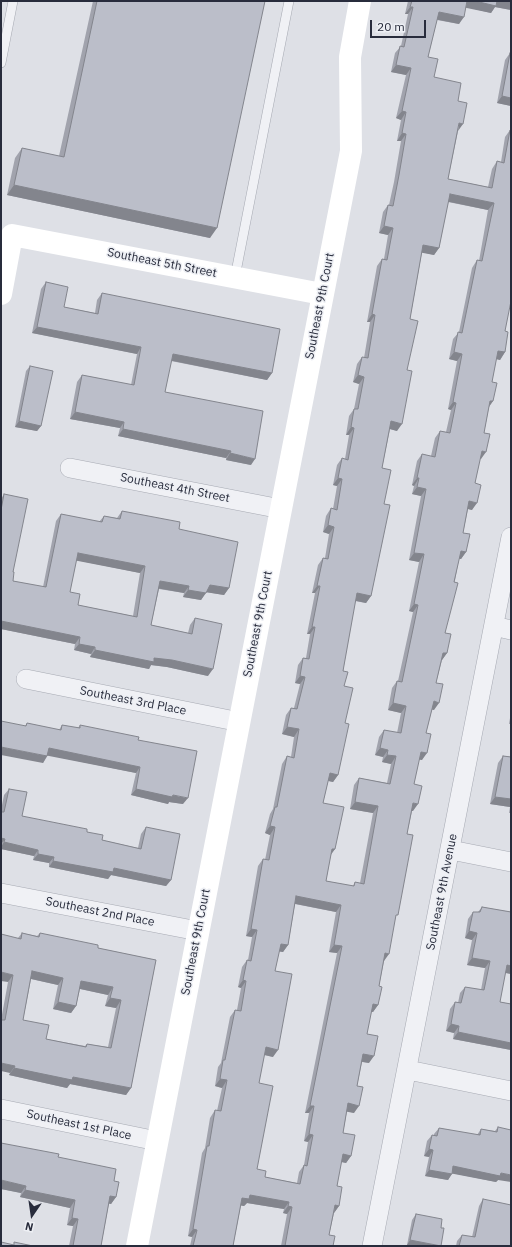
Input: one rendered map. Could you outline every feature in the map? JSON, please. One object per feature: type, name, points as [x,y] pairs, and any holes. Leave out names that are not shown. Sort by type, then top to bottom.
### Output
[{"type":"street","name":"Southeast 9th Court","points":[[137,1246],[351,151],[350,57],[360,1]]},
{"type":"street","name":"Southeast 5th Street","points":[[7,234],[322,294]]},
{"type":"street","points":[[1,294],[7,234]]},
{"type":"street","name":"Southeast 4th Street","points":[[70,468],[281,508]]},
{"type":"street","name":"Southeast 9th Avenue","points":[[372,1246],[408,1070],[450,850],[502,628],[511,537]]},
{"type":"street","name":"Southeast 3rd Place","points":[[26,679],[240,722]]},
{"type":"street","points":[[450,850],[511,862]]},
{"type":"street","name":"Southeast 2nd Place","points":[[1,893],[198,931]]},
{"type":"street","points":[[408,1070],[511,1091]]},
{"type":"street","name":"Southeast 1st Place","points":[[1,1109],[157,1142]]},
{"type":"lane","points":[[1,63],[13,1]]},
{"type":"lane","points":[[235,277],[289,1]]},
{"type":"building","points":[[97,1],[265,1],[217,228],[14,185],[22,148],[64,157]]},
{"type":"building","points":[[412,1],[467,1],[464,17],[439,12],[428,57],[438,59],[434,77],[461,83],[458,101],[467,103],[463,124],[459,123],[448,179],[492,188],[497,161],[504,163],[511,130],[511,301],[505,331],[508,332],[505,352],[498,351],[492,382],[497,383],[493,401],[490,401],[484,433],[490,434],[486,452],[482,451],[475,483],[481,485],[477,503],[469,501],[463,533],[470,534],[466,552],[461,551],[454,582],[458,583],[445,633],[451,634],[447,653],[443,653],[436,683],[443,684],[439,703],[434,701],[426,733],[431,734],[427,753],[421,752],[414,784],[422,786],[418,804],[413,803],[407,834],[413,835],[398,915],[396,915],[389,954],[385,953],[379,986],[382,987],[378,1005],[373,1004],[367,1034],[378,1036],[374,1056],[363,1054],[357,1086],[363,1087],[359,1106],[348,1103],[343,1133],[355,1135],[351,1156],[343,1154],[337,1186],[342,1187],[339,1206],[335,1205],[329,1235],[335,1236],[333,1246],[285,1246],[292,1207],[288,1206],[289,1202],[250,1195],[249,1199],[242,1198],[233,1246],[193,1246],[197,1230],[193,1229],[207,1146],[209,1146],[215,1110],[221,1111],[227,1080],[220,1079],[223,1060],[225,1060],[235,1010],[241,1011],[246,981],[243,980],[247,960],[251,961],[257,930],[251,929],[263,859],[269,860],[275,827],[270,826],[275,807],[277,807],[287,756],[294,758],[299,729],[287,727],[291,708],[297,709],[305,677],[300,676],[303,658],[309,659],[315,627],[312,627],[320,586],[317,586],[323,558],[328,559],[334,527],[328,525],[331,508],[337,510],[342,479],[338,478],[342,458],[348,460],[354,428],[351,427],[354,409],[358,409],[364,377],[358,375],[362,357],[368,358],[375,315],[372,314],[382,259],[387,260],[393,228],[384,226],[388,205],[393,206],[399,175],[406,134],[402,133],[406,112],[402,111],[411,68],[396,65],[400,46],[404,47],[413,7],[410,7]],"holes":[[[450,194],[494,203],[482,261],[477,260],[462,333],[458,332],[454,352],[462,354],[453,402],[456,403],[450,433],[440,431],[435,457],[422,454],[417,478],[419,478],[417,487],[426,489],[414,553],[424,554],[414,604],[418,605],[402,682],[397,681],[393,703],[406,706],[401,733],[384,730],[380,748],[388,750],[387,755],[396,756],[390,784],[359,778],[355,802],[378,806],[364,884],[355,882],[354,886],[326,881],[332,849],[335,849],[344,807],[323,803],[330,773],[338,775],[349,724],[345,723],[353,688],[344,686],[348,672],[343,671],[357,593],[371,596],[390,505],[384,504],[391,470],[382,468],[391,421],[402,424],[412,371],[407,370],[418,321],[410,319],[423,245],[439,248]],[[296,896],[341,905],[334,945],[342,946],[310,1106],[314,1106],[309,1134],[313,1135],[307,1166],[304,1165],[300,1184],[265,1177],[266,1171],[257,1169],[273,1086],[259,1083],[266,1047],[278,1050],[292,974],[275,971],[281,944],[288,945]]]},
{"type":"building","points":[[475,1],[497,1],[496,6]]},
{"type":"building","points":[[511,53],[511,98],[502,96]]},
{"type":"building","points":[[46,282],[68,287],[64,307],[98,314],[102,293],[280,329],[272,373],[173,354],[165,392],[263,411],[255,459],[230,453],[231,451],[123,429],[124,422],[75,412],[82,375],[134,385],[141,347],[37,327]]},
{"type":"building","points":[[30,366],[53,371],[41,426],[19,421]]},
{"type":"building","points":[[4,494],[28,499],[13,572],[13,581],[46,587],[61,514],[102,522],[104,516],[120,519],[122,511],[180,522],[179,529],[238,542],[229,588],[210,585],[206,593],[188,590],[189,586],[160,581],[151,625],[192,634],[195,618],[222,624],[213,669],[172,660],[154,658],[154,662],[95,650],[95,647],[79,644],[80,637],[1,621],[1,510]],"holes":[[[78,553],[145,566],[137,617],[78,605],[80,594],[70,592]]]},
{"type":"building","points":[[1,721],[26,726],[27,723],[61,730],[62,725],[80,728],[80,725],[139,737],[138,740],[197,751],[188,798],[173,795],[172,797],[136,789],[140,767],[49,748],[47,756],[1,747]]},
{"type":"building","points":[[503,756],[511,757],[511,799],[495,797]]},
{"type":"building","points":[[9,789],[27,792],[22,816],[87,829],[87,832],[103,835],[102,840],[141,849],[146,827],[180,834],[171,880],[114,868],[113,872],[53,861],[54,857],[38,854],[38,850],[4,842],[5,839],[1,838],[1,812],[4,812]]},
{"type":"building","points":[[482,907],[511,912],[511,966],[507,965],[500,1002],[511,1004],[511,1043],[458,1032],[459,1026],[451,1024],[455,1002],[461,1003],[465,987],[484,990],[490,961],[472,958],[477,933],[469,931],[473,912],[480,912]]},
{"type":"building","points":[[22,933],[39,937],[40,933],[98,945],[98,948],[156,960],[131,1088],[73,1077],[72,1080],[14,1068],[15,1066],[1,1063],[1,1020],[5,1020],[13,975],[1,972],[1,934],[21,939]],"holes":[[[32,971],[63,978],[58,1002],[76,1006],[81,981],[113,987],[110,998],[121,1000],[111,1048],[87,1044],[86,1047],[46,1039],[49,1025],[23,1020]]]},
{"type":"building","points":[[498,1127],[511,1130],[511,1175],[501,1173],[500,1176],[453,1166],[452,1174],[429,1170],[433,1150],[429,1149],[432,1135],[437,1136],[439,1128],[480,1135],[481,1129],[497,1132]]},
{"type":"building","points":[[1,1143],[59,1154],[58,1157],[116,1169],[114,1181],[119,1182],[116,1197],[110,1196],[101,1246],[73,1246],[78,1219],[72,1218],[75,1200],[25,1190],[26,1186],[1,1180]]},
{"type":"building","points":[[483,1199],[511,1205],[511,1246],[459,1246],[462,1235],[475,1237]]},
{"type":"building","points":[[416,1214],[442,1219],[441,1228],[444,1228],[441,1246],[410,1240]]},
{"type":"building","points":[[1,1242],[14,1245],[14,1242],[33,1246],[1,1246]]}]
